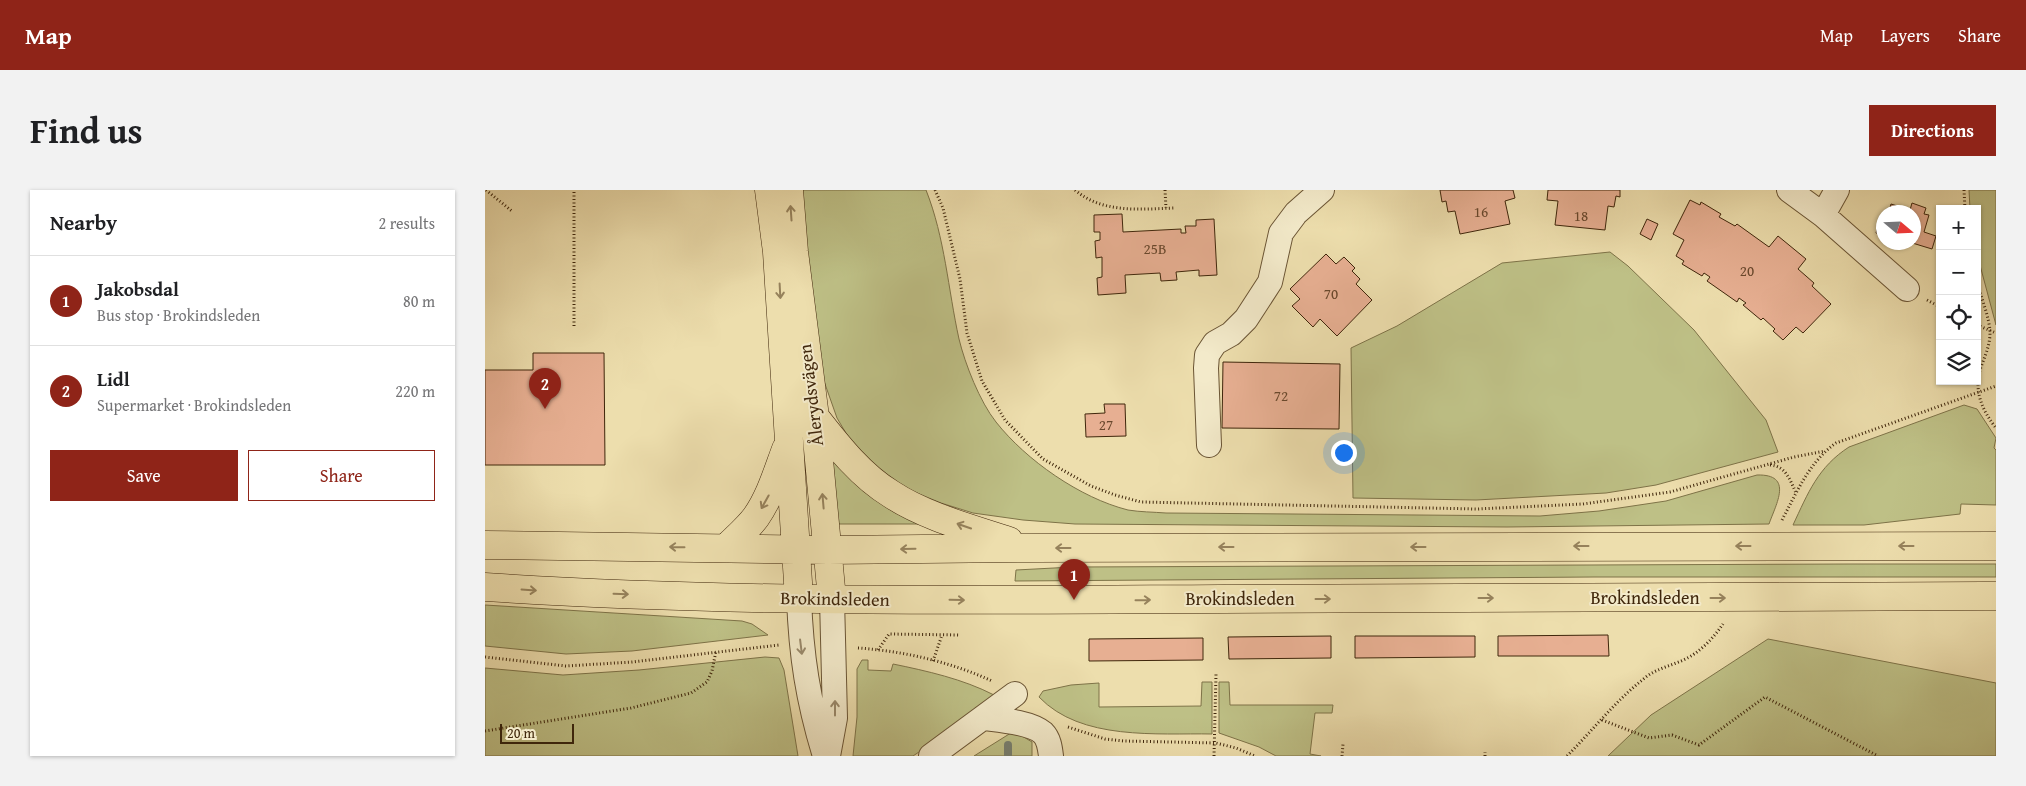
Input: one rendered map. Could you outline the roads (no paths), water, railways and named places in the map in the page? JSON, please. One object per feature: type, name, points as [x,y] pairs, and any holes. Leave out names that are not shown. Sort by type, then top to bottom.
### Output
[{"type":"main road","name":"Ålerydsvägen","points":[[769,190],[777,252],[799,598]]},
{"type":"main road","name":"Ålerydsvägen","points":[[789,190],[794,252],[815,417],[832,599]]},
{"type":"main road","points":[[815,417],[859,468],[890,494],[922,511],[1027,548]]},
{"type":"main road","points":[[726,548],[755,519],[765,503],[789,441]]},
{"type":"main road","points":[[485,545],[828,550],[1996,546]]},
{"type":"main road","name":"Brokindsleden","points":[[485,587],[572,593],[1008,601],[1996,596]]},
{"type":"street","points":[[1209,445],[1205,368],[1207,355],[1215,343],[1231,334],[1246,319],[1270,282],[1281,232],[1296,213],[1322,190]]},
{"type":"street","points":[[1789,190],[1823,215],[1907,289]]},
{"type":"street","points":[[1823,215],[1837,190]]},
{"type":"street","points":[[799,598],[801,645],[812,713],[826,756]]},
{"type":"street","points":[[826,756],[835,718],[832,599]]},
{"type":"street","points":[[931,756],[1015,694]]},
{"type":"street","points":[[984,718],[1025,725],[1043,734],[1048,741],[1051,756]]},
{"type":"waterway","points":[[1008,745],[1008,756]]},
{"type":"place","name":"Lidl","points":[[545,409]]},
{"type":"place","name":"Jakobsdal","points":[[1074,600]]}]
